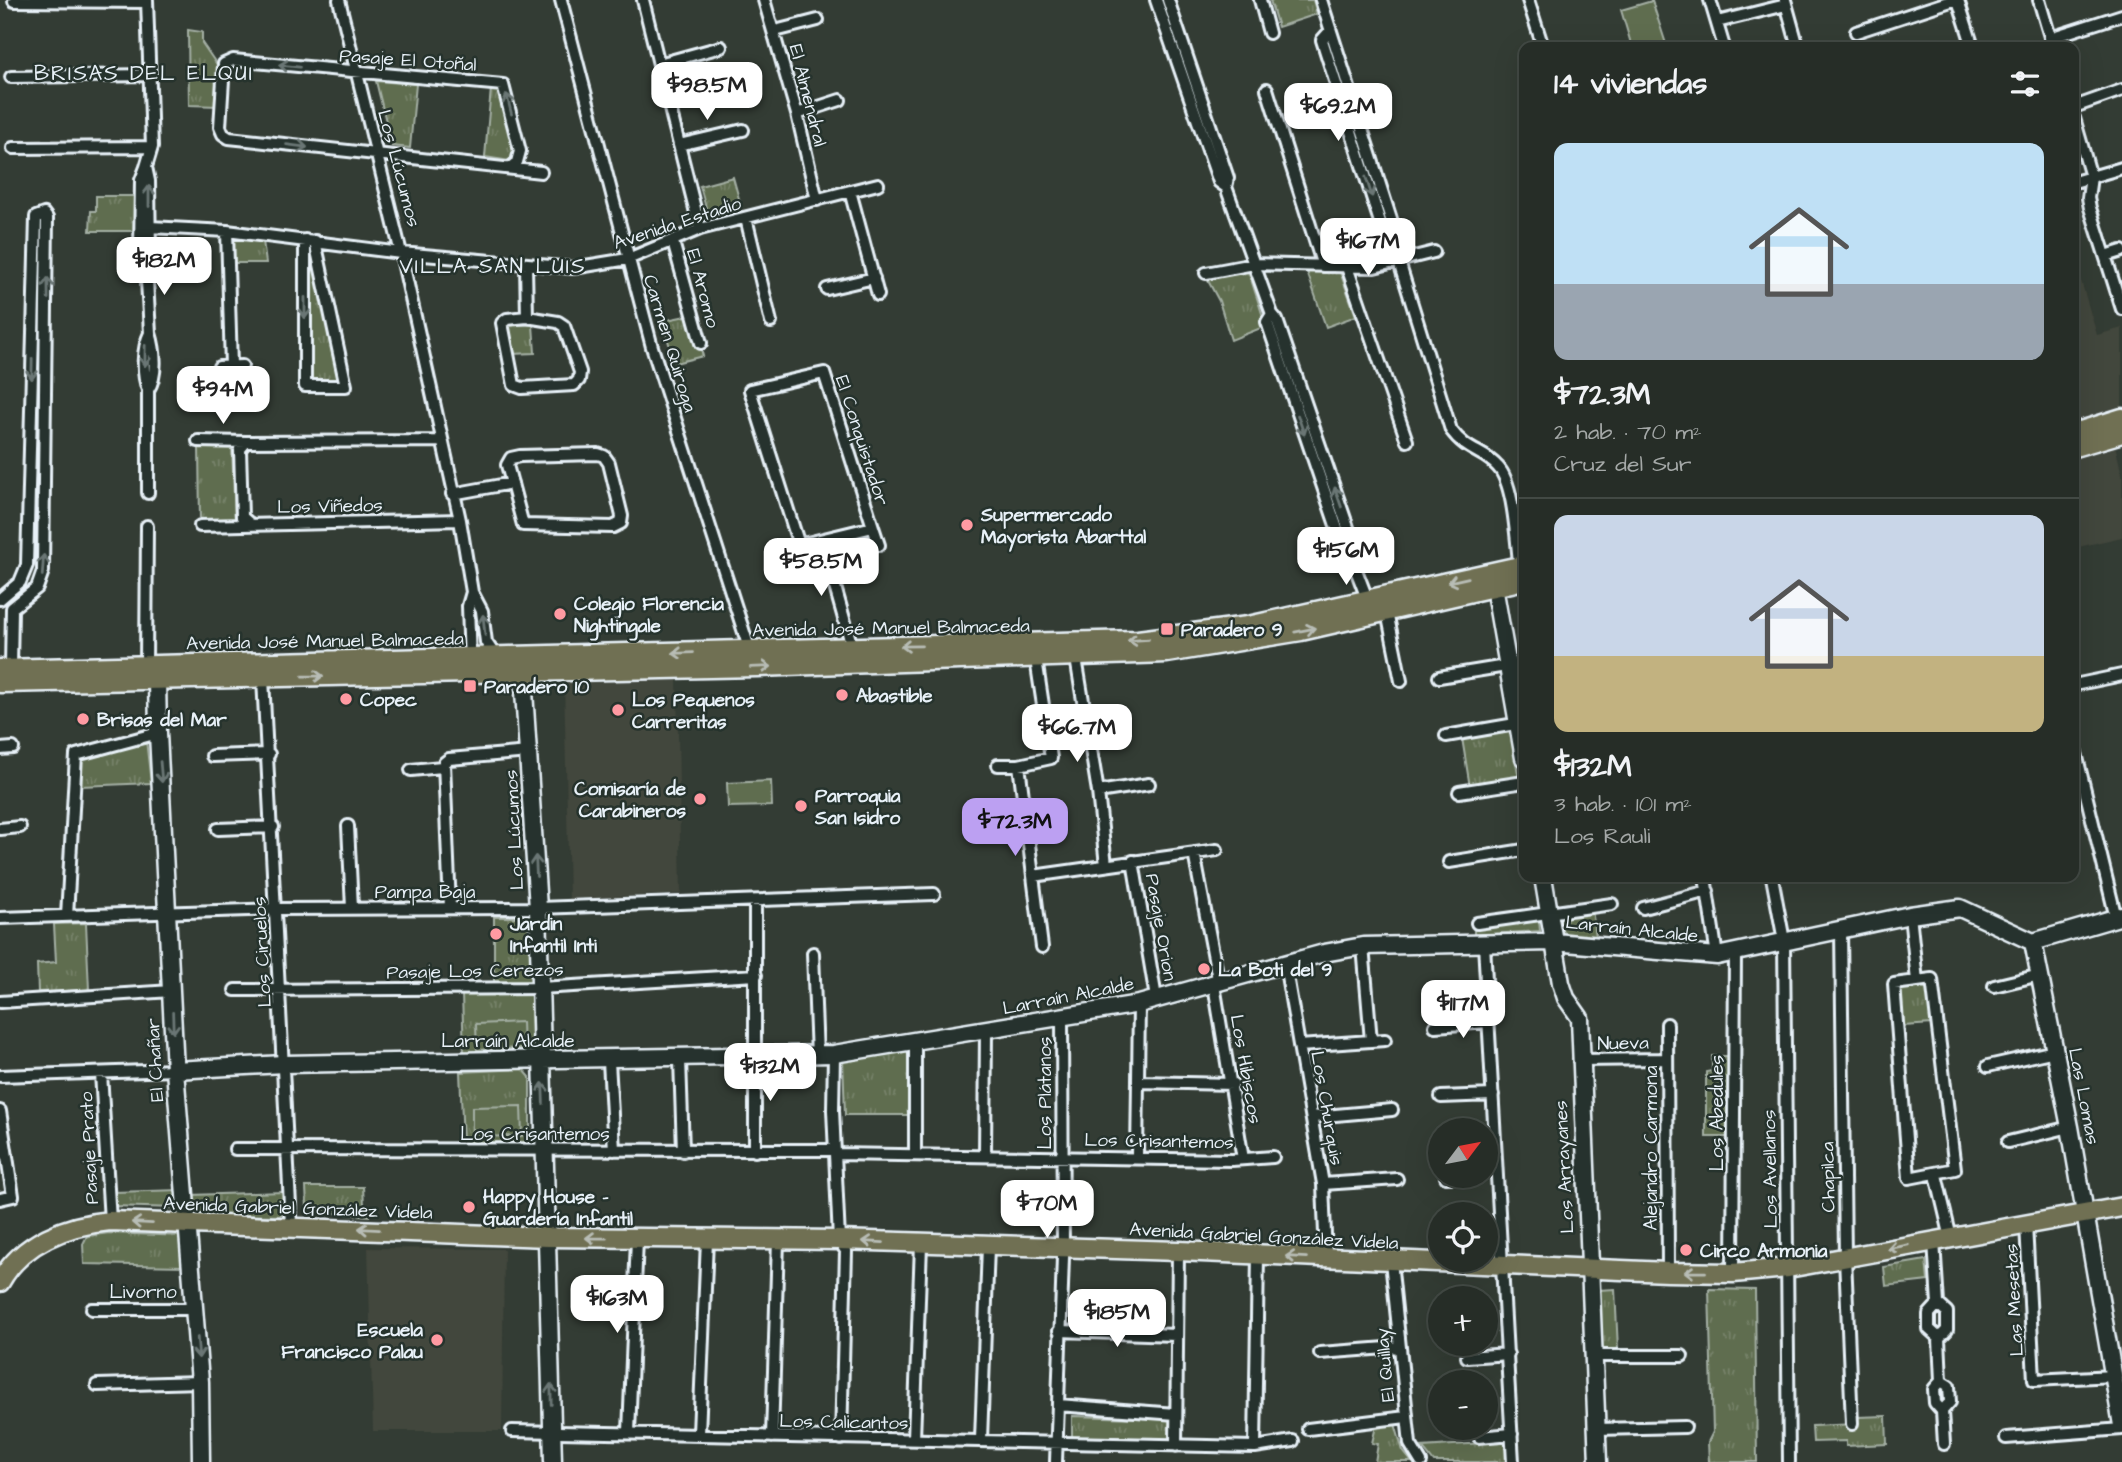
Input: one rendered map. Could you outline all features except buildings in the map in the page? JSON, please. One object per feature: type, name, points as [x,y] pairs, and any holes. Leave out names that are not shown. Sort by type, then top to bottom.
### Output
[{"type":"main road","points":[[2079,431],[2122,418]]},
{"type":"main road","points":[[2079,446],[2122,433]]},
{"type":"main road","name":"Avenida José Manuel Balmaceda","points":[[151,673],[175,665],[523,665],[1076,658],[1197,649],[1387,612],[1519,574]]},
{"type":"main road","name":"Avenida José Manuel Balmaceda","points":[[4,673],[151,673],[263,678],[470,665],[496,657],[523,665],[750,651],[1138,640],[1248,626],[1368,601],[1494,580]]},
{"type":"main road","name":"Avenida Gabriel González Videla","points":[[0,1282],[18,1259],[51,1236],[76,1226],[110,1221],[188,1225],[291,1225],[548,1237],[839,1240],[1733,1273],[1788,1268],[2122,1207]]},
{"type":"street","name":"Los Lúcumos","points":[[339,0],[375,156],[401,253],[452,494],[460,520],[472,592],[482,611],[486,642],[496,657]]},
{"type":"street","name":"Carmen Quiroga","points":[[561,0],[652,347],[750,651]]},
{"type":"street","points":[[643,0],[700,229]]},
{"type":"street","name":"El Almendral","points":[[764,0],[797,114],[817,201]]},
{"type":"street","points":[[1156,0],[1173,34],[1199,109],[1219,182],[1226,187],[1272,314],[1277,320],[1295,394],[1321,467],[1356,548],[1353,562],[1368,601]]},
{"type":"street","points":[[1168,0],[1173,34]]},
{"type":"street","points":[[1260,0],[1269,33]]},
{"type":"street","points":[[1321,0],[1330,31],[1322,40],[1360,141],[1451,430],[1461,444],[1491,460],[1506,479],[1519,555]]},
{"type":"street","points":[[1528,0],[1541,42]]},
{"type":"street","points":[[1710,0],[1723,42]]},
{"type":"street","points":[[1856,32],[1956,0],[1971,42]]},
{"type":"street","points":[[2039,0],[2051,42]]},
{"type":"street","points":[[14,1],[147,1],[152,147],[141,180],[140,251],[146,263],[150,333],[154,345],[154,382],[148,390],[148,493]]},
{"type":"street","points":[[1717,22],[1786,2],[1797,42]]},
{"type":"street","points":[[2054,42],[2122,15]]},
{"type":"street","points":[[775,31],[818,20]]},
{"type":"street","points":[[659,64],[721,47]]},
{"type":"street","name":"Pasaje El Otoñal","points":[[375,156],[229,138],[223,134],[220,127],[224,64],[233,60],[355,74],[368,71],[503,85],[520,151],[517,162],[510,168]]},
{"type":"street","points":[[11,77],[150,75]]},
{"type":"street","points":[[1267,89],[1323,266]]},
{"type":"street","points":[[2079,105],[2122,90]]},
{"type":"street","points":[[797,114],[840,100]]},
{"type":"street","points":[[680,145],[743,130]]},
{"type":"street","points":[[2079,135],[2091,177],[2088,198],[2122,309]]},
{"type":"street","points":[[13,148],[152,147]]},
{"type":"street","points":[[375,156],[388,153],[541,172]]},
{"type":"street","points":[[146,167],[150,227],[150,254],[146,263]]},
{"type":"street","points":[[2079,181],[2122,167]]},
{"type":"street","name":"Avenida Estadio","points":[[150,227],[227,231],[401,253],[573,268],[628,259],[700,229],[878,184]]},
{"type":"street","points":[[850,191],[878,295]]},
{"type":"street","points":[[0,598],[24,576],[28,525],[36,217],[44,214],[47,218],[48,327],[41,581],[12,608],[4,673]]},
{"type":"street","points":[[746,218],[771,322]]},
{"type":"street","points":[[227,231],[231,367]]},
{"type":"street","points":[[310,241],[346,386],[305,386],[310,241]]},
{"type":"street","name":"El Aromo","points":[[673,242],[701,343]]},
{"type":"street","points":[[2106,256],[2122,251]]},
{"type":"street","points":[[1206,273],[1254,264],[1374,267],[1434,252]]},
{"type":"street","points":[[526,265],[527,317]]},
{"type":"street","points":[[1347,267],[1407,441]]},
{"type":"street","points":[[827,289],[874,278]]},
{"type":"street","points":[[527,317],[564,326],[579,372],[579,380],[575,385],[522,388],[514,385],[502,323],[508,319],[527,317]]},
{"type":"street","points":[[33,326],[48,327]]},
{"type":"street","name":"El Conquistador","points":[[873,527],[799,545],[750,390],[824,373],[879,545]]},
{"type":"street","points":[[31,420],[46,421]]},
{"type":"street","points":[[198,441],[442,440]]},
{"type":"street","points":[[246,442],[240,449],[242,517],[250,524]]},
{"type":"street","points":[[604,456],[616,490],[621,523],[613,527],[529,527],[519,518],[512,483],[507,465],[511,458],[604,456]]},
{"type":"street","points":[[452,494],[512,483]]},
{"type":"street","name":"Los Viñedos","points":[[201,526],[460,520]]},
{"type":"street","points":[[28,525],[44,526]]},
{"type":"street","name":"El Chañar","points":[[147,526],[151,673],[158,733],[175,1070],[200,1382],[201,1462]]},
{"type":"street","points":[[822,541],[852,647]]},
{"type":"street","points":[[1494,580],[1517,665],[1519,694]]},
{"type":"street","name":"Los Lúcumos","points":[[470,665],[468,606],[472,592]]},
{"type":"street","points":[[1387,612],[1401,681]]},
{"type":"street","points":[[1076,658],[1098,792],[1106,865]]},
{"type":"street","points":[[998,765],[1018,765],[1050,758],[1036,659]]},
{"type":"street","name":"Los Lúcumos","points":[[523,665],[538,908],[553,1462]]},
{"type":"street","points":[[1439,677],[1517,665]]},
{"type":"street","points":[[2079,684],[2122,675]]},
{"type":"street","name":"Los Ciruelos","points":[[263,678],[273,827],[291,1225]]},
{"type":"street","points":[[1446,736],[1519,723]]},
{"type":"street","points":[[67,916],[76,755],[158,733]]},
{"type":"street","points":[[0,750],[13,748]]},
{"type":"street","points":[[450,908],[443,767],[449,759],[529,752]]},
{"type":"street","points":[[212,757],[269,754]]},
{"type":"street","points":[[2033,942],[2119,917],[2079,764]]},
{"type":"street","points":[[1018,765],[1041,947]]},
{"type":"street","points":[[411,770],[443,767]]},
{"type":"street","points":[[1459,792],[1519,783]]},
{"type":"street","points":[[1098,792],[1149,784]]},
{"type":"street","points":[[348,826],[352,908]]},
{"type":"street","points":[[0,829],[20,827]]},
{"type":"street","points":[[218,829],[273,827]]},
{"type":"street","points":[[1033,876],[1217,850]]},
{"type":"street","points":[[1449,862],[1519,851]]},
{"type":"street","name":"Los Hibiscos","points":[[1194,853],[1243,1159]]},
{"type":"street","name":"Pasaje Orion","points":[[1133,862],[1156,998]]},
{"type":"street","name":"Los Arrayanes","points":[[1545,882],[1566,998],[1580,1018],[1579,1060],[1598,1462]]},
{"type":"street","points":[[1706,882],[1717,956]]},
{"type":"street","name":"Los Avellanos","points":[[1773,882],[1784,942],[1789,1462]]},
{"type":"street","points":[[1643,908],[1708,891]]},
{"type":"street","name":"Pampa Baja","points":[[0,918],[276,909],[538,908],[934,894]]},
{"type":"street","points":[[755,902],[755,1151]]},
{"type":"street","points":[[1477,923],[1612,904]]},
{"type":"street","name":"Larraín Alcalde","points":[[0,1076],[284,1064],[817,1056],[1062,1019],[1139,1004],[1285,964],[1363,946],[1554,942],[1717,956],[1910,915],[1960,908],[2033,942]]},
{"type":"street","points":[[1910,915],[1917,981]]},
{"type":"street","name":"Chapilca","points":[[1841,929],[1845,1257],[1852,1424]]},
{"type":"street","name":"Las Lomas","points":[[2033,942],[2086,1213],[2121,1419]]},
{"type":"street","points":[[1484,944],[1494,1118]]},
{"type":"street","points":[[1363,946],[1371,1041]]},
{"type":"street","points":[[813,953],[817,1056]]},
{"type":"street","name":"Los Abedules","points":[[1733,1273],[1735,953]]},
{"type":"street","name":"Los Churquis","points":[[1285,964],[1323,1184],[1326,1259]]},
{"type":"street","name":"Pasaje Los Cerezos","points":[[235,990],[540,988],[756,975]]},
{"type":"street","points":[[1994,986],[2040,975]]},
{"type":"street","points":[[1932,979],[1955,1169],[1936,1175],[1909,1178],[1894,984],[1917,981],[1932,979]]},
{"type":"street","points":[[0,1002],[172,991]]},
{"type":"street","points":[[1137,1156],[1139,1004]]},
{"type":"street","name":"Los Plátanos","points":[[1056,1462],[1063,1248],[1062,1019]]},
{"type":"street","points":[[1435,1026],[1488,1022]]},
{"type":"street","name":"Alejandro Carmona","points":[[1667,1024],[1668,1272]]},
{"type":"street","points":[[985,1155],[986,1031]]},
{"type":"street","points":[[1299,1046],[1385,1040]]},
{"type":"street","points":[[915,1041],[915,1153]]},
{"type":"street","points":[[1988,1066],[2055,1051]]},
{"type":"street","points":[[834,1054],[839,1240],[846,1251],[841,1438]]},
{"type":"street","points":[[680,1059],[682,1151]]},
{"type":"street","name":"Nueva","points":[[1579,1060],[1666,1059]]},
{"type":"street","points":[[609,1061],[614,1150]]},
{"type":"street","name":"Pasaje Prato","points":[[102,1073],[110,1221]]},
{"type":"street","points":[[1139,1082],[1233,1084]]},
{"type":"street","points":[[1441,1097],[1493,1095]]},
{"type":"street","points":[[1313,1117],[1392,1110]]},
{"type":"street","points":[[0,1111],[13,1196],[0,1199]]},
{"type":"street","points":[[2008,1142],[2070,1127]]},
{"type":"street","name":"Los Crisantemos","points":[[235,1149],[755,1151],[1243,1159],[1273,1157]]},
{"type":"street","points":[[1498,1175],[1505,1266],[1513,1462]]},
{"type":"street","points":[[1936,1175],[1942,1239],[1938,1304],[1929,1314],[1929,1329],[1939,1338],[1941,1381],[1934,1389],[1935,1403],[1942,1411],[1944,1444]]},
{"type":"street","points":[[1323,1184],[1397,1179]]},
{"type":"street","name":"Las Mesetas","points":[[2026,1224],[2034,1380],[2113,1376]]},
{"type":"street","points":[[629,1432],[637,1239]]},
{"type":"street","points":[[699,1434],[707,1240]]},
{"type":"street","points":[[772,1437],[778,1240]]},
{"type":"street","points":[[915,1439],[922,1244]]},
{"type":"street","points":[[981,1440],[988,1245]]},
{"type":"street","points":[[1177,1446],[1178,1251]]},
{"type":"street","points":[[1255,1447],[1258,1255]]},
{"type":"street","name":"El Quillay","points":[[1391,1262],[1410,1444],[1421,1462]]},
{"type":"street","points":[[1938,1304],[1947,1312],[1947,1330],[1939,1338]]},
{"type":"street","name":"Livorno","points":[[92,1309],[195,1309]]},
{"type":"street","points":[[1059,1331],[1176,1335]]},
{"type":"street","points":[[1320,1353],[1400,1347]]},
{"type":"street","points":[[1468,1357],[1508,1354]]},
{"type":"street","points":[[1594,1356],[1682,1356]]},
{"type":"street","points":[[97,1385],[200,1382]]},
{"type":"street","points":[[1058,1405],[1176,1413]]},
{"type":"street","points":[[1308,1429],[1406,1417]]},
{"type":"street","points":[[2006,1438],[2121,1419]]},
{"type":"street","points":[[1597,1429],[1685,1427]]},
{"type":"street","name":"Los Calicantos","points":[[512,1431],[1255,1447],[1293,1441]]},
{"type":"street","points":[[1498,1435],[1511,1434]]},
{"type":"shaded area","points":[[2079,274],[2097,335],[2122,328],[2122,443],[2115,445],[2122,475],[2122,537],[2079,547]]},
{"type":"shaded area","points":[[677,678],[681,894],[569,899],[564,681]]},
{"type":"shaded area","name":"Escuela Francisco Palau","points":[[368,1248],[504,1249],[502,1431],[373,1431]]},
{"type":"green space","points":[[1270,0],[1313,0],[1317,14],[1278,27]]},
{"type":"green space","points":[[1652,1],[1665,42],[1631,42],[1621,10]]},
{"type":"green space","points":[[188,30],[202,32],[202,43],[220,69],[218,106],[189,105]]},
{"type":"green space","points":[[376,81],[416,84],[410,148],[392,146]]},
{"type":"green space","points":[[491,88],[500,89],[516,152],[510,161],[485,157]]},
{"type":"green space","points":[[733,177],[741,206],[708,215],[700,186]]},
{"type":"green space","points":[[96,196],[134,196],[135,231],[90,231],[91,211],[96,211]]},
{"type":"green space","points":[[231,237],[263,241],[266,263],[233,263]]},
{"type":"green space","points":[[308,252],[312,252],[339,379],[309,381]]},
{"type":"green space","points":[[1306,269],[1340,272],[1356,316],[1326,327]]},
{"type":"green space","points":[[1248,270],[1266,326],[1231,340],[1219,301],[1206,277]]},
{"type":"green space","points":[[691,315],[703,356],[675,363],[662,321]]},
{"type":"green space","points":[[507,325],[533,325],[535,353],[511,354]]},
{"type":"green space","points":[[199,445],[232,446],[235,522],[200,523]]},
{"type":"green space","points":[[1510,729],[1519,779],[1470,787],[1462,738]]},
{"type":"green space","points":[[146,740],[151,783],[81,786],[81,757]]},
{"type":"green space","points":[[771,781],[772,806],[728,807],[727,783]]},
{"type":"green space","points":[[1592,910],[1596,936],[1563,933],[1559,917]]},
{"type":"green space","points":[[494,917],[526,917],[530,922],[532,1047],[527,1052],[464,1054],[462,994],[494,992]]},
{"type":"green space","points":[[1539,920],[1540,931],[1474,935],[1474,930]]},
{"type":"green space","points":[[86,923],[89,990],[38,992],[37,964],[56,962],[54,924]]},
{"type":"green space","points":[[1928,985],[1932,1024],[1904,1026],[1900,988]]},
{"type":"green space","points":[[522,1022],[523,1048],[477,1050],[476,1024]]},
{"type":"green space","points":[[910,1048],[910,1115],[845,1115],[843,1058]]},
{"type":"green space","points":[[1712,1056],[1729,1056],[1729,1137],[1706,1137],[1706,1072],[1712,1071]]},
{"type":"green space","points":[[523,1069],[530,1077],[530,1142],[463,1142],[460,1072]]},
{"type":"green space","points":[[521,1106],[522,1136],[472,1137],[472,1107]]},
{"type":"green space","points":[[306,1187],[363,1187],[364,1205],[368,1206],[369,1216],[312,1211],[307,1207]]},
{"type":"green space","points":[[181,1190],[180,1207],[176,1208],[113,1206],[114,1192]]},
{"type":"green space","points":[[283,1192],[284,1211],[280,1216],[197,1215],[191,1210],[191,1195]]},
{"type":"green space","points":[[109,1233],[184,1236],[184,1266],[84,1264],[83,1244],[87,1236]]},
{"type":"green space","points":[[1926,1260],[1928,1281],[1886,1286],[1884,1267]]},
{"type":"green space","points":[[1615,1289],[1618,1349],[1601,1350],[1598,1290]]},
{"type":"green space","points":[[1709,1289],[1755,1290],[1757,1462],[1709,1462],[1708,1442],[1713,1432]]},
{"type":"green space","points":[[1072,1416],[1170,1419],[1170,1441],[1072,1440]]},
{"type":"green space","points":[[1886,1416],[1887,1444],[1846,1446],[1846,1441],[1813,1442],[1812,1426],[1857,1424],[1857,1417]]},
{"type":"green space","points":[[1395,1424],[1403,1451],[1412,1462],[1375,1462],[1378,1444],[1372,1443],[1376,1426]]},
{"type":"green space","points":[[1505,1438],[1507,1462],[1434,1462],[1422,1447],[1485,1443],[1486,1440]]},
{"type":"place","name":"Supermercado Mayorista Abarttal","points":[[967,525]]},
{"type":"place","name":"Colegio Florencia Nightingale","points":[[560,614]]},
{"type":"place","name":"Paradero 9","points":[[1167,629]]},
{"type":"place","name":"Paradero 10","points":[[470,686]]},
{"type":"place","name":"Abastible","points":[[842,695]]},
{"type":"place","name":"Copec","points":[[346,699]]},
{"type":"place","name":"Los Pequenos Carreritas","points":[[618,710]]},
{"type":"place","name":"Brisas del Mar","points":[[83,719]]},
{"type":"place","name":"Comisaría de Carabineros","points":[[700,799]]},
{"type":"place","name":"Parroquia San Isidro","points":[[801,806]]},
{"type":"place","name":"Jardin Infantil Inti","points":[[496,934]]},
{"type":"place","name":"La Boti del 9","points":[[1204,969]]},
{"type":"place","name":"Happy House - Guardería Infantil","points":[[469,1207]]},
{"type":"place","name":"Circo Armonia","points":[[1686,1250]]},
{"type":"place","name":"Escuela Francisco Palau","points":[[437,1340]]},
{"type":"district","name":"BRISAS DEL ELQUI","points":[[144,73]]},
{"type":"district","name":"VILLA SAN LUIS","points":[[493,266]]}]
